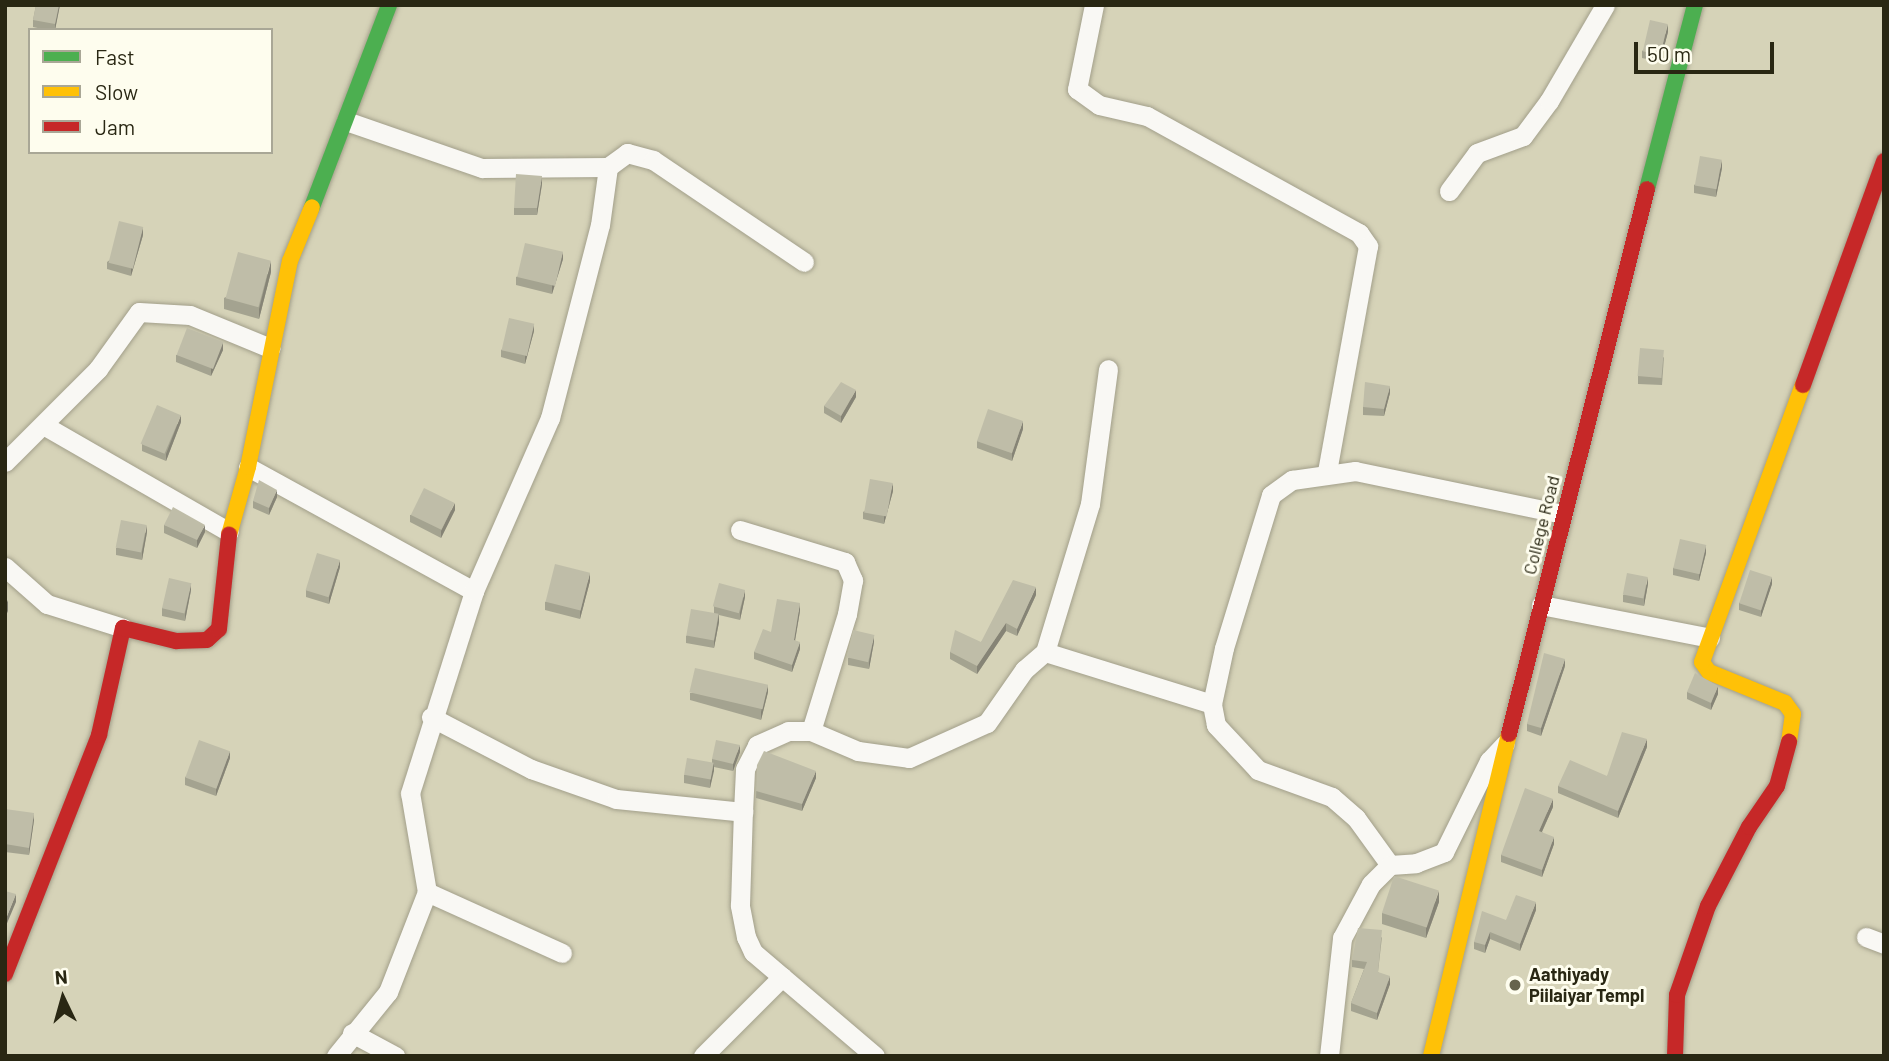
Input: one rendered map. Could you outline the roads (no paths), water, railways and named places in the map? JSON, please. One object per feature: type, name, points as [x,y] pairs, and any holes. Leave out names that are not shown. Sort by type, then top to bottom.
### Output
[{"type":"street","points":[[5,567],[47,604],[123,628],[176,641],[207,640],[219,629],[229,532],[248,467],[270,348],[290,261],[383,30],[389,5]]},
{"type":"street","points":[[1094,5],[1077,89],[1099,105],[1147,116],[1359,233],[1368,246],[1327,472]]},
{"type":"street","points":[[1449,191],[1477,153],[1523,136],[1549,101],[1605,5]]},
{"type":"street","name":"College Road","points":[[1431,1056],[1563,514],[1695,5]]},
{"type":"street","points":[[346,121],[482,168],[608,167],[627,153],[653,160],[804,262]]},
{"type":"street","points":[[1675,1056],[1677,995],[1708,906],[1749,827],[1777,786],[1790,740],[1793,714],[1785,703],[1702,668],[1710,638],[1884,161]]},
{"type":"street","points":[[335,1056],[388,992],[427,892],[410,793],[431,717],[474,591],[550,418],[600,225],[608,167]]},
{"type":"street","points":[[5,462],[45,426],[98,369],[139,312],[190,315],[270,348]]},
{"type":"street","points":[[875,1056],[752,952],[746,937],[740,905],[746,769],[757,745],[788,730],[811,731],[858,751],[909,758],[987,723],[1024,670],[1045,652],[1090,504],[1108,369]]},
{"type":"street","points":[[45,426],[229,532]]},
{"type":"street","points":[[248,467],[474,591]]},
{"type":"street","points":[[1390,865],[1356,818],[1332,797],[1258,770],[1216,725],[1212,704],[1224,648],[1271,495],[1292,481],[1327,472],[1355,471],[1563,514]]},
{"type":"street","points":[[740,530],[845,562],[853,580],[847,614],[811,731]]},
{"type":"street","points":[[1541,605],[1710,638]]},
{"type":"street","points":[[5,974],[99,735],[123,628]]},
{"type":"street","points":[[1045,652],[1212,704]]},
{"type":"street","points":[[431,717],[531,769],[616,799],[743,812]]},
{"type":"street","points":[[1329,1056],[1342,938],[1371,884],[1390,865],[1416,863],[1444,852],[1489,761],[1508,740]]},
{"type":"street","points":[[427,892],[562,953]]},
{"type":"street","points":[[703,1056],[782,976]]},
{"type":"street","points":[[352,1033],[395,1056]]},
{"type":"place","name":"Aathiyady Piilaiyar Templ","points":[[1515,985]]}]
